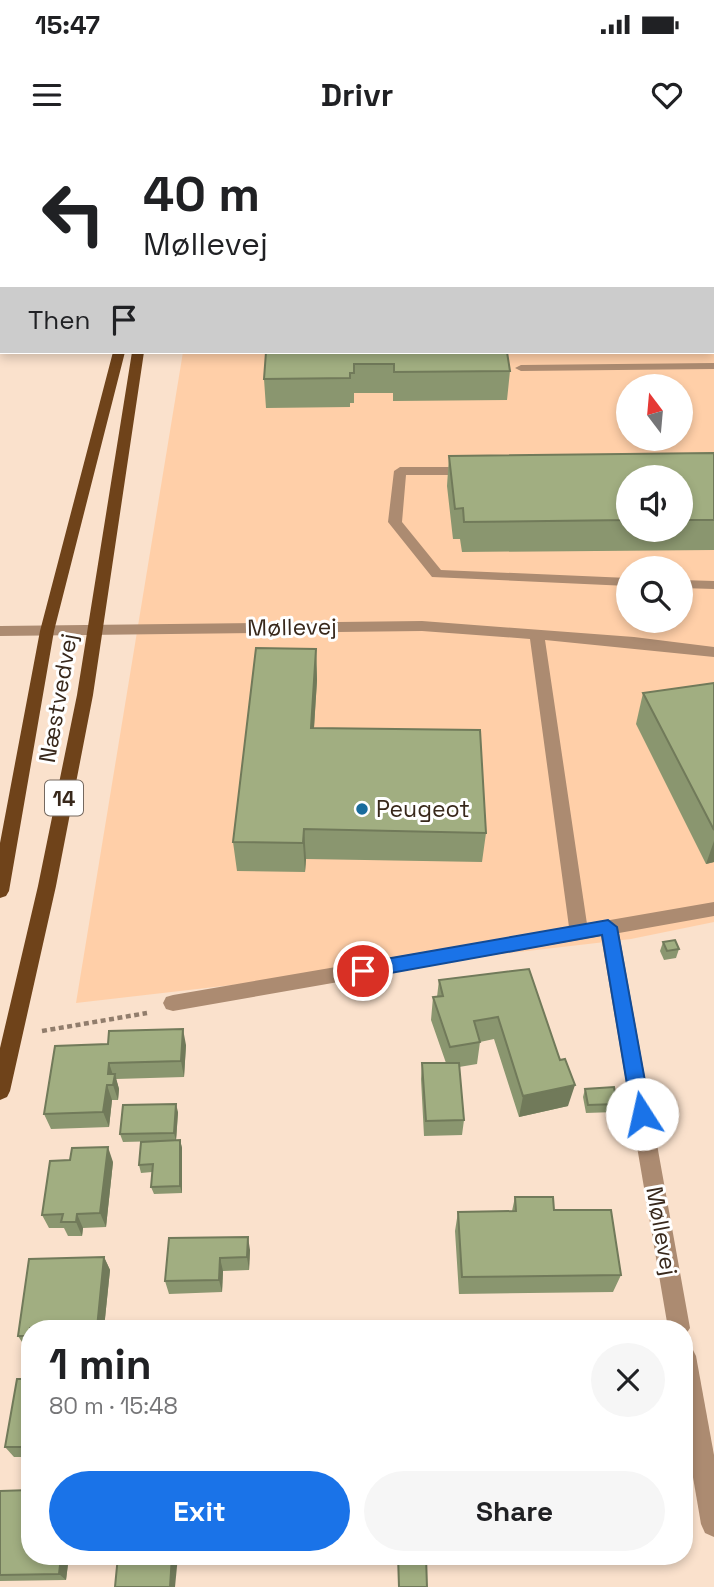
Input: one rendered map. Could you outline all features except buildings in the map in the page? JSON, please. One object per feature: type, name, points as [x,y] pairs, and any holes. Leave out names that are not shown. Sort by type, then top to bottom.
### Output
[{"type":"main road","name":"Næstvedvej","points":[[0,891],[47,631],[118,354]]},
{"type":"main road","name":"Næstvedvej","points":[[0,1091],[10,1037],[47,886],[95,630],[138,354]]},
{"type":"street","points":[[521,369],[714,366]]},
{"type":"street","points":[[480,471],[400,471],[396,522],[437,574],[616,581]]},
{"type":"street","points":[[693,584],[714,585]]},
{"type":"street","name":"Møllevej","points":[[0,631],[422,626],[537,634],[714,652]]},
{"type":"street","points":[[537,634],[579,933]]},
{"type":"street","points":[[173,1003],[714,909]]},
{"type":"street","name":"Møllevej","points":[[608,927],[678,1320]]},
{"type":"street","points":[[693,1406],[714,1524]]},
{"type":"path","points":[[10,1037],[155,1012],[173,1003]]},
{"type":"shaded area","points":[[183,354],[714,354],[714,922],[631,939],[76,1003]]},
{"type":"place","name":"Peugeot","points":[[362,809]]},
{"type":"route","points":[[363,971],[608,927],[642,1114]]}]
